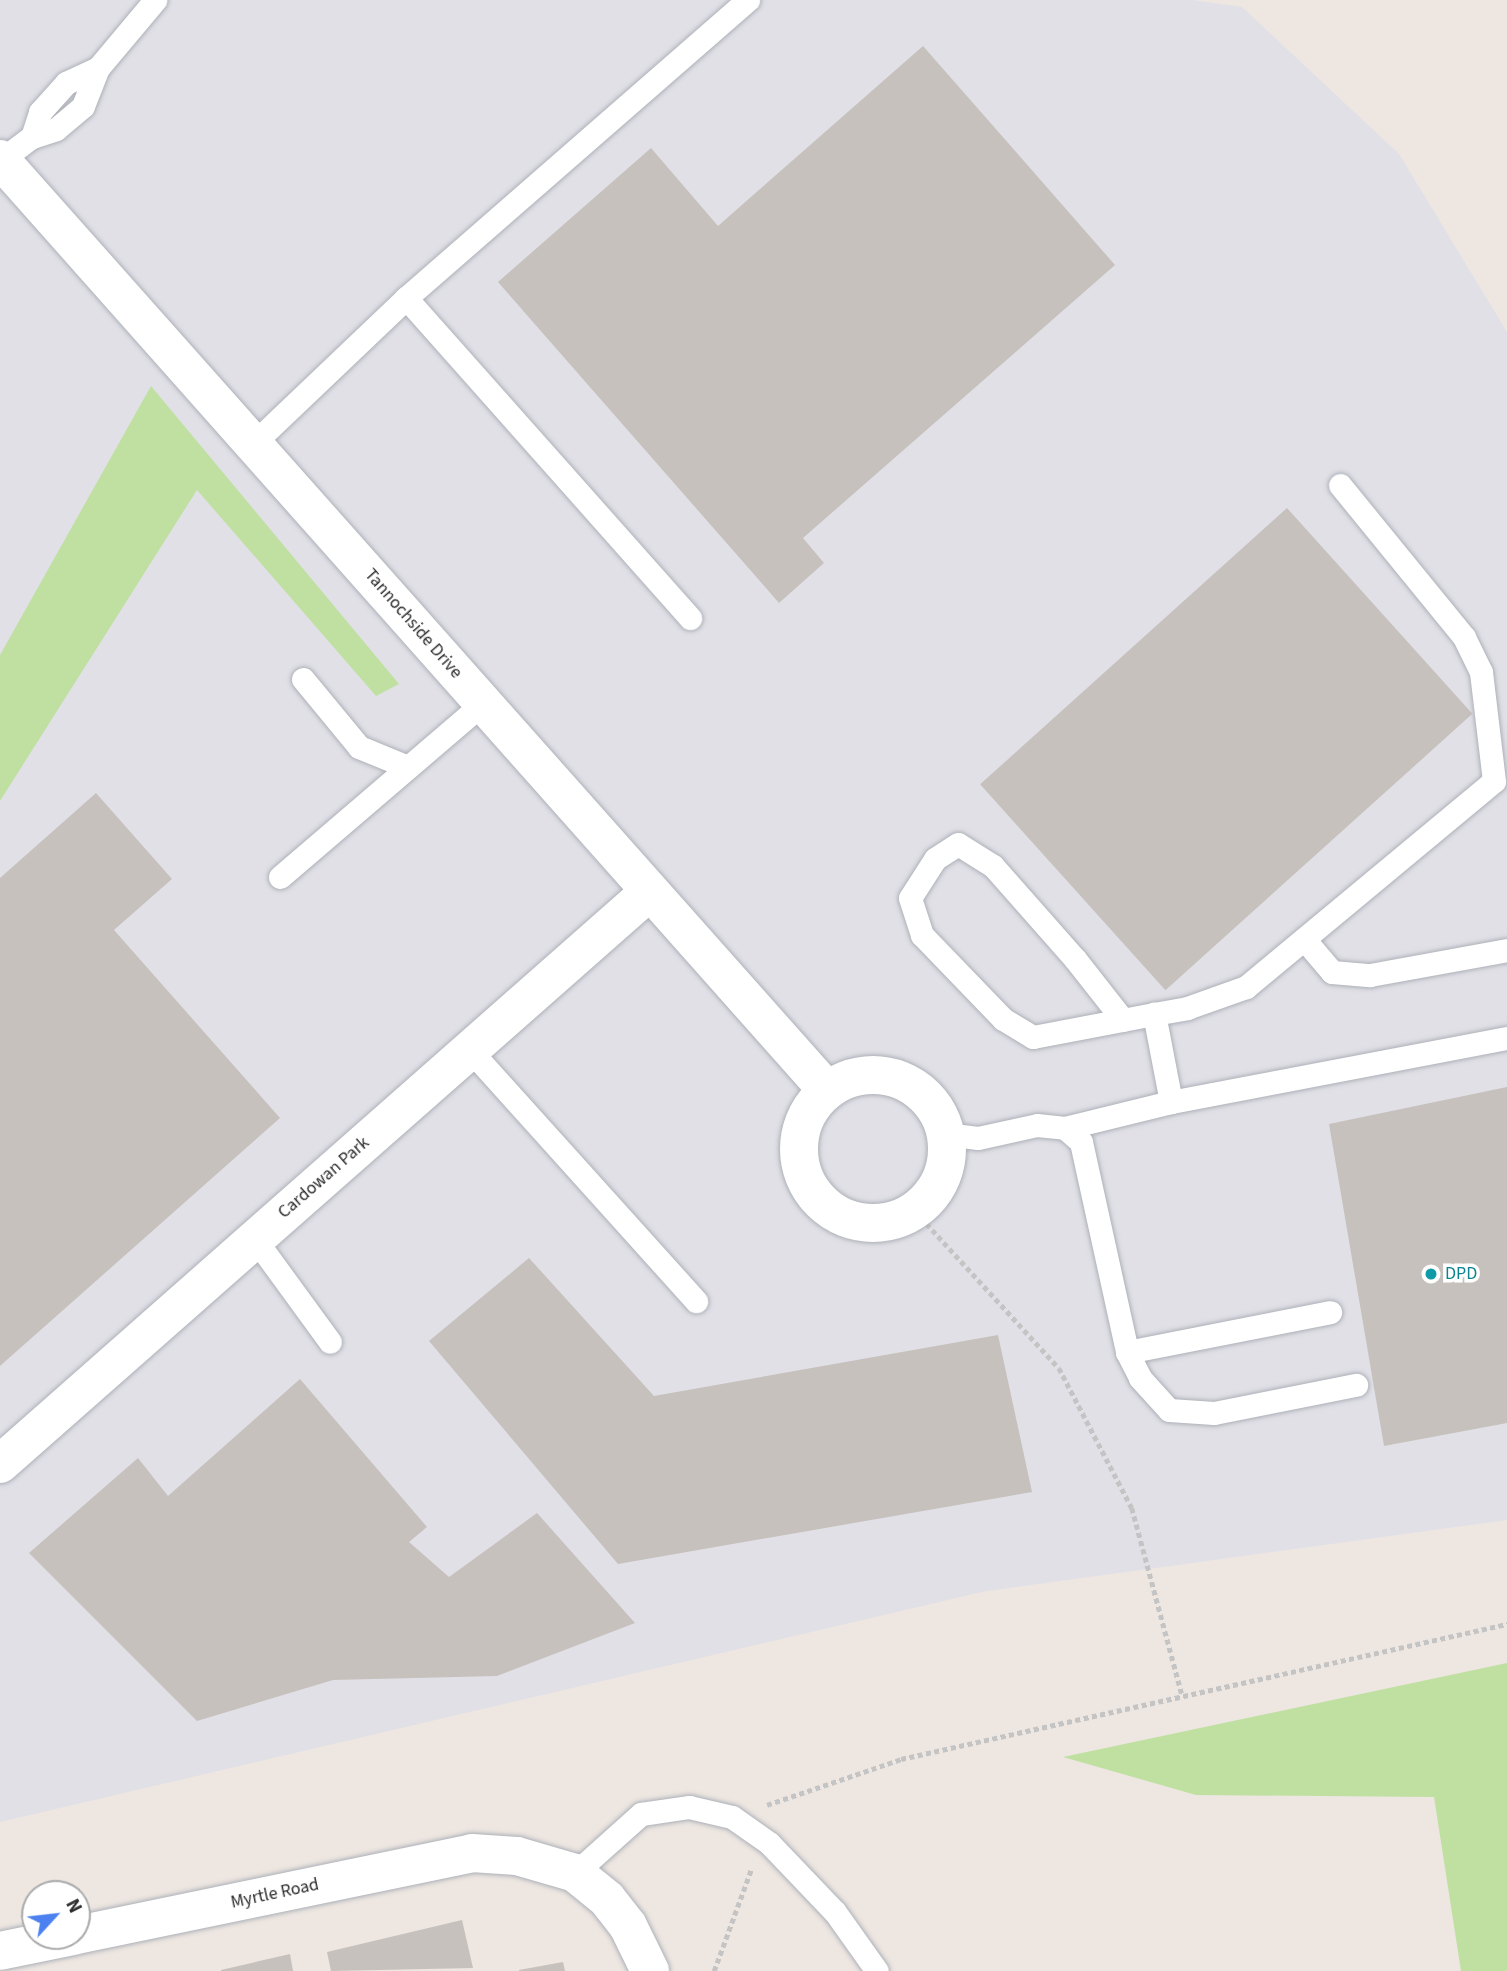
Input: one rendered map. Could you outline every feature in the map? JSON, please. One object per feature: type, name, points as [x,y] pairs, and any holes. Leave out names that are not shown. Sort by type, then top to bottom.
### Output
[{"type":"street","name":"Tannochside Drive","points":[[1,159],[255,442],[648,893],[827,1090]]},
{"type":"street","name":"Cardowan Park","points":[[0,1464],[648,893]]},
{"type":"street","points":[[893,1077],[917,1089],[936,1110],[945,1134],[944,1170],[933,1193],[915,1211],[891,1222],[866,1223],[840,1217],[814,1196],[802,1173],[799,1135],[809,1111],[827,1090],[850,1078],[893,1077]]},
{"type":"street","name":"Myrtle Road","points":[[91,1933],[472,1853],[517,1856],[575,1873]]},
{"type":"street","points":[[575,1873],[607,1899],[628,1926],[650,1971]]},
{"type":"street","name":"Myrtle Road","points":[[0,1951],[21,1947]]},
{"type":"lane","points":[[1,159],[32,137],[56,129],[83,106],[98,68],[155,0]]},
{"type":"lane","points":[[255,442],[406,298],[748,0]]},
{"type":"lane","points":[[406,298],[691,618]]},
{"type":"lane","points":[[1122,1020],[1075,959],[993,866],[958,844],[935,859],[910,898],[922,935],[1003,1019],[1033,1037],[1154,1014],[1246,987],[1494,781],[1481,672],[1464,637],[1340,485]]},
{"type":"lane","points":[[303,679],[359,747],[408,766]]},
{"type":"lane","points":[[279,877],[482,704]]},
{"type":"lane","points":[[1304,939],[1332,972],[1370,975],[1507,950]]},
{"type":"lane","points":[[1154,1014],[1171,1102]]},
{"type":"lane","points":[[945,1134],[978,1138],[1037,1125],[1065,1128],[1171,1102],[1507,1038]]},
{"type":"lane","points":[[470,1049],[696,1301]]},
{"type":"lane","points":[[1065,1128],[1081,1142],[1089,1171],[1126,1352],[1140,1378],[1169,1410],[1214,1413],[1356,1385]]},
{"type":"lane","points":[[255,1240],[330,1342]]},
{"type":"lane","points":[[1126,1352],[1330,1312]]},
{"type":"lane","points":[[575,1873],[641,1814],[689,1807],[732,1817],[762,1837],[835,1912],[877,1971]]},
{"type":"path","points":[[915,1211],[1059,1368],[1132,1508],[1182,1695]]},
{"type":"path","points":[[732,1817],[901,1759],[1507,1624]]},
{"type":"path","points":[[714,1971],[762,1837]]},
{"type":"shaded area","points":[[0,0],[1192,0],[1242,7],[1399,154],[1507,332],[1507,1520],[986,1591],[0,1822]]},
{"type":"green space","points":[[151,386],[399,684],[376,696],[197,490],[0,801],[0,655]]},
{"type":"green space","points":[[1507,1663],[1507,1971],[1461,1971],[1434,1797],[1196,1795],[1063,1757]]},
{"type":"building","points":[[923,46],[1115,265],[803,538],[824,563],[779,603],[498,282],[651,148],[718,226]]},
{"type":"building","points":[[1287,508],[1472,714],[1165,990],[980,784]]},
{"type":"building","points":[[96,793],[172,879],[114,930],[280,1118],[0,1366],[0,878]]},
{"type":"building","name":"DPD","points":[[1507,1087],[1507,1423],[1384,1446],[1329,1124]]},
{"type":"building","points":[[529,1258],[654,1396],[998,1335],[1032,1492],[618,1564],[429,1341]]},
{"type":"building","points":[[300,1379],[427,1527],[409,1542],[449,1577],[537,1513],[635,1623],[497,1676],[333,1680],[197,1721],[29,1553],[138,1458],[168,1496]]},
{"type":"building","points":[[462,1920],[473,1968],[331,1971],[327,1952]]},
{"type":"building","points":[[290,1954],[293,1971],[221,1971],[221,1970]]},
{"type":"building","points":[[563,1962],[565,1971],[519,1971],[519,1970]]},
{"type":"place","name":"DPD","points":[[1431,1274]]}]
